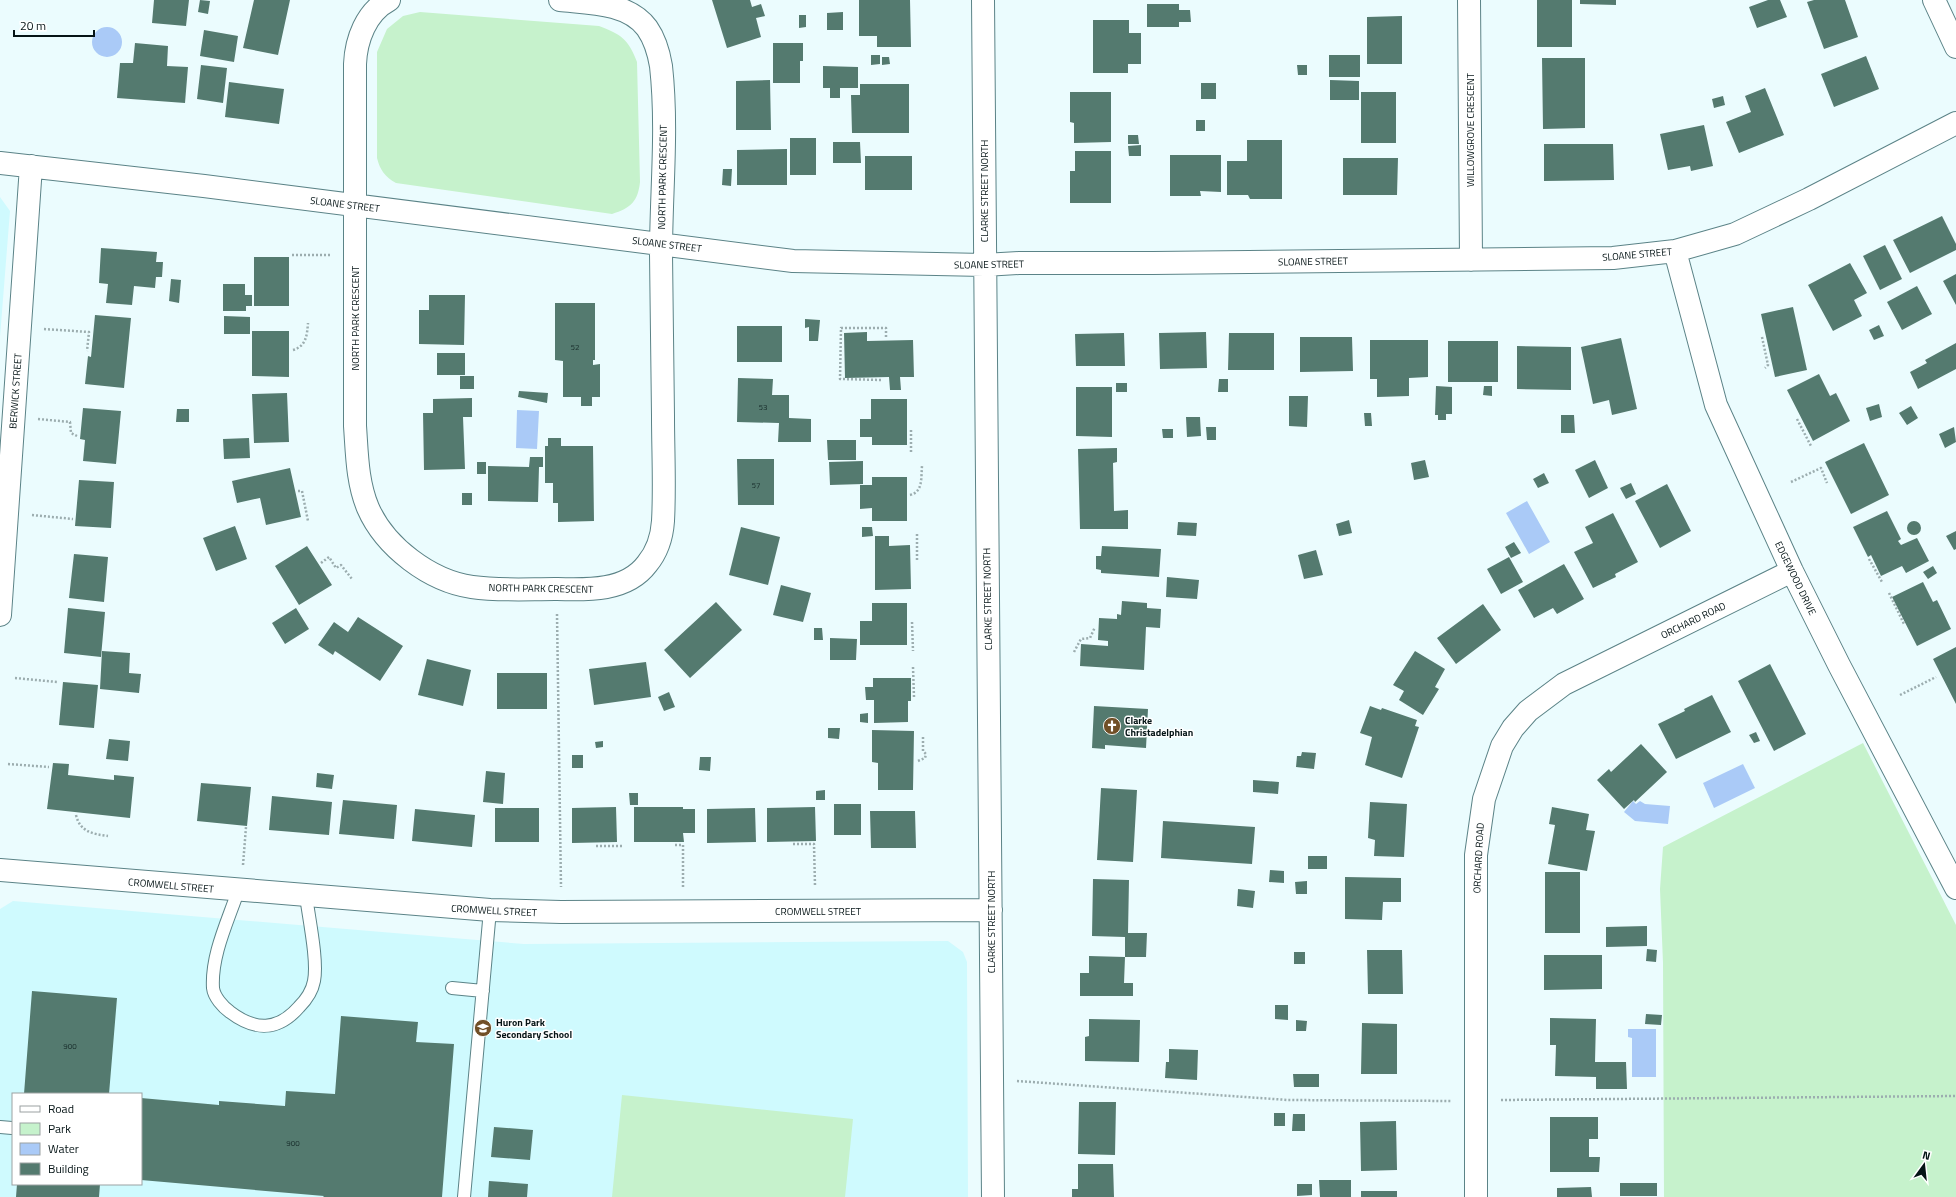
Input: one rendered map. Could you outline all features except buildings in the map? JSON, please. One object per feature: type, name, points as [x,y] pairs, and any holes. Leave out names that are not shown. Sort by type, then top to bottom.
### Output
[{"type":"street","name":"NORTH PARK CRESCENT","points":[[389,0],[373,13],[359,37],[356,50],[354,206],[355,426],[358,468],[368,508],[386,536],[405,555],[423,569],[443,580],[471,587],[593,590],[615,585],[634,576],[646,565],[657,548],[663,520],[661,243],[663,121],[661,64],[654,42],[646,26],[628,12],[611,6],[560,0]]},
{"type":"street","name":"CLARKE STREET NORTH","points":[[983,0],[984,265],[993,1197]]},
{"type":"street","name":"WILLOWGROVE CRESCENT","points":[[1469,0],[1471,260]]},
{"type":"street","points":[[1934,0],[1956,48]]},
{"type":"street","name":"SLOANE STREET","points":[[0,163],[661,243],[793,261],[830,264],[984,265],[1019,263],[1613,258],[1676,251],[1735,234],[1757,225],[1956,123]]},
{"type":"street","name":"BERWICK STREET","points":[[0,615],[31,166]]},
{"type":"street","name":"EDGEWOOD DRIVE","points":[[1676,251],[1716,406],[1792,571],[1858,702],[1956,888]]},
{"type":"street","name":"ORCHARD ROAD","points":[[1476,1197],[1476,855],[1484,799],[1502,746],[1528,711],[1564,684],[1792,571]]},
{"type":"street","name":"CROMWELL STREET","points":[[0,870],[240,882],[306,896],[490,910],[561,912],[991,910]]},
{"type":"lane","points":[[240,882],[215,960],[213,989],[223,1007],[238,1019],[252,1024],[267,1026],[282,1023],[292,1016],[308,998],[314,981],[315,960],[306,896]]},
{"type":"lane","points":[[464,1197],[490,910]]},
{"type":"lane","points":[[452,988],[483,992]]},
{"type":"lane","points":[[0,1127],[12,1128]]},
{"type":"path","points":[[292,254],[335,255]]},
{"type":"path","points":[[292,350],[298,348],[305,342],[308,323]]},
{"type":"path","points":[[881,380],[840,379],[841,328],[886,328],[886,338]]},
{"type":"path","points":[[43,329],[88,332],[87,351]]},
{"type":"path","points":[[1762,337],[1768,365],[1765,368]]},
{"type":"path","points":[[36,419],[70,422],[71,433],[78,436]]},
{"type":"path","points":[[1797,419],[1811,446]]},
{"type":"path","points":[[911,430],[911,453]]},
{"type":"path","points":[[910,495],[916,494],[920,489],[922,466]]},
{"type":"path","points":[[1791,482],[1820,468],[1827,482]]},
{"type":"path","points":[[298,491],[302,491],[308,521]]},
{"type":"path","points":[[28,514],[73,519]]},
{"type":"path","points":[[917,534],[917,560]]},
{"type":"path","points":[[321,563],[329,557],[336,568],[341,565],[352,579]]},
{"type":"path","points":[[1869,559],[1882,582]]},
{"type":"path","points":[[556,589],[561,912]]},
{"type":"path","points":[[1889,593],[1904,624]]},
{"type":"path","points":[[912,622],[913,650]]},
{"type":"path","points":[[1074,652],[1081,639],[1090,638],[1095,627]]},
{"type":"path","points":[[914,667],[914,697]]},
{"type":"path","points":[[1900,695],[1936,677]]},
{"type":"path","points":[[15,678],[57,682]]},
{"type":"path","points":[[918,761],[925,758],[926,754],[923,751],[923,736]]},
{"type":"path","points":[[8,764],[49,767]]},
{"type":"path","points":[[76,815],[78,823],[82,828],[91,833],[108,836]]},
{"type":"path","points":[[240,882],[246,827]]},
{"type":"path","points":[[793,844],[814,844],[815,893]]},
{"type":"path","points":[[675,845],[683,845],[683,894]]},
{"type":"path","points":[[596,846],[623,846]]},
{"type":"shaded area","points":[[0,197],[10,211],[0,337]]},
{"type":"shaded area","name":"Huron Park Secondary School","points":[[13,901],[524,944],[948,941],[963,952],[967,962],[968,1197],[0,1197],[0,909]]},
{"type":"green space","points":[[420,12],[599,26],[619,35],[631,48],[637,62],[640,182],[639,189],[632,203],[624,209],[612,214],[396,183],[386,176],[381,170],[377,158],[377,52],[387,29],[403,16]]},
{"type":"green space","points":[[1863,743],[1956,925],[1956,1197],[1664,1197],[1663,963],[1660,889],[1663,847]]},
{"type":"green space","points":[[622,1095],[853,1119],[845,1197],[612,1197]]},
{"type":"water","points":[[107,27],[118,31],[122,42],[118,53],[107,57],[96,53],[92,42],[96,31]]},
{"type":"water","points":[[517,410],[539,411],[537,449],[516,448]]},
{"type":"water","points":[[1527,501],[1550,542],[1529,554],[1506,513]]},
{"type":"water","points":[[1743,764],[1755,788],[1714,808],[1703,783]]},
{"type":"water","points":[[1633,801],[1636,804],[1640,801],[1645,804],[1670,806],[1668,824],[1635,821],[1624,812]]},
{"type":"water","points":[[1628,1029],[1656,1029],[1656,1077],[1632,1077],[1632,1038],[1628,1037]]},
{"type":"place","name":"Clarke Christadelphian","points":[[1112,726]]},
{"type":"place","name":"Huron Park Secondary School","points":[[483,1028]]}]
